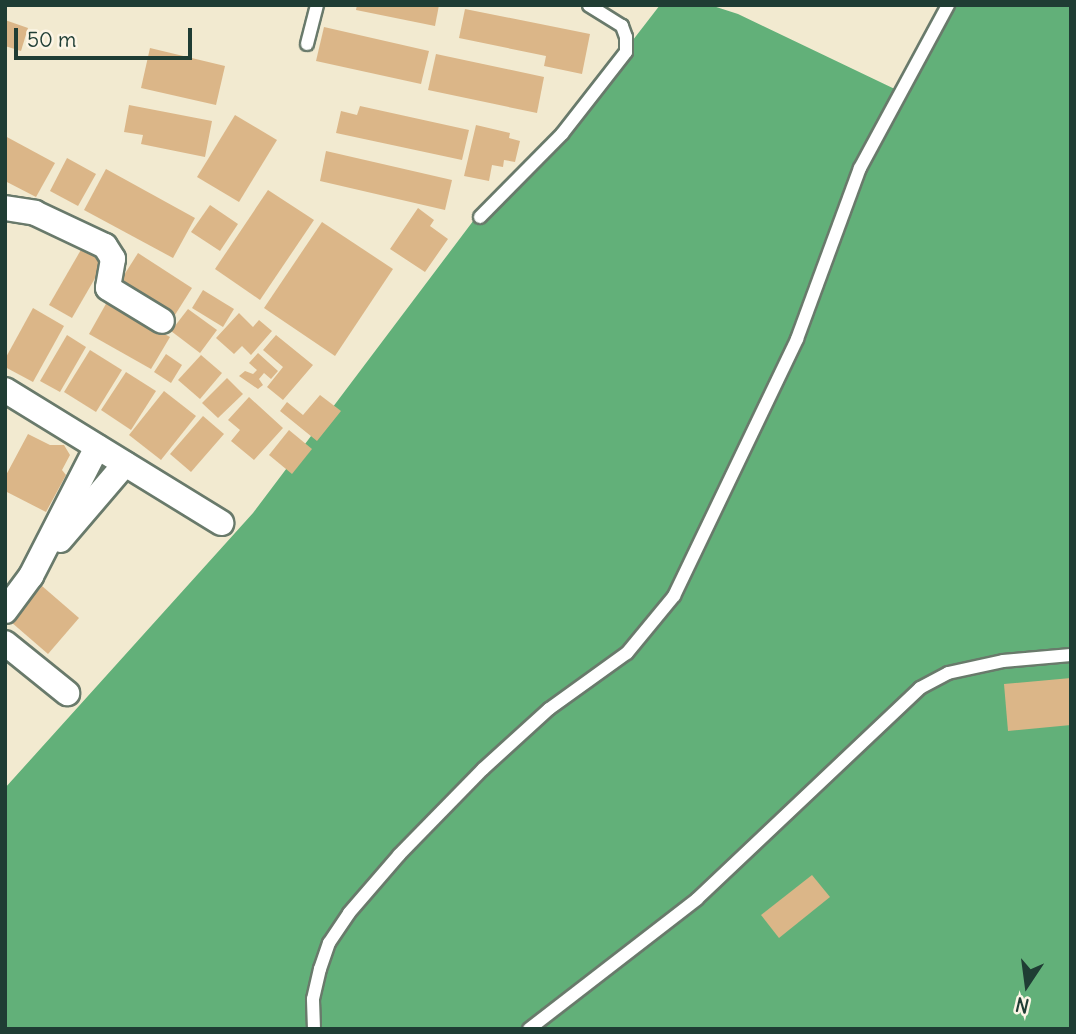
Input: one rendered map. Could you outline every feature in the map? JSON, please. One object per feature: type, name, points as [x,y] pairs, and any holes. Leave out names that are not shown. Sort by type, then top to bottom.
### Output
[{"type":"street","points":[[5,208],[35,213],[105,246],[113,259],[108,288],[162,321]]},
{"type":"street","points":[[5,390],[221,523]]},
{"type":"street","points":[[31,576],[97,447]]},
{"type":"street","points":[[5,611],[125,464]]},
{"type":"street","points":[[5,643],[67,693]]},
{"type":"lane","points":[[307,44],[317,5]]},
{"type":"lane","points":[[480,217],[562,134],[626,52],[626,37],[622,26],[589,5]]},
{"type":"lane","points":[[314,1029],[313,999],[320,968],[329,943],[349,913],[399,855],[483,769],[549,709],[627,653],[674,596],[797,339],[860,168],[948,5]]},
{"type":"lane","points":[[528,1029],[697,899],[920,688],[948,673],[981,665],[1071,654]]},
{"type":"green space","points":[[660,5],[710,5],[738,14],[901,92],[955,5],[1071,5],[1071,1029],[5,1029],[5,788],[253,513],[501,184],[592,93]]},
{"type":"building","points":[[357,5],[439,5],[435,26],[356,10]]},
{"type":"building","points":[[465,9],[590,34],[582,74],[544,66],[546,56],[459,38]]},
{"type":"building","points":[[5,20],[28,28],[21,51],[5,46]]},
{"type":"building","points":[[324,27],[429,51],[421,84],[316,61]]},
{"type":"building","points":[[150,48],[225,66],[216,105],[141,88]]},
{"type":"building","points":[[436,54],[544,77],[537,113],[428,90]]},
{"type":"building","points":[[129,105],[212,121],[205,157],[141,144],[143,135],[124,132]]},
{"type":"building","points":[[360,106],[469,130],[462,160],[336,133],[341,111],[357,115]]},
{"type":"building","points":[[235,115],[277,140],[239,202],[197,177]]},
{"type":"building","points":[[476,125],[510,133],[509,138],[520,141],[515,162],[504,160],[503,167],[492,165],[489,181],[464,176]]},
{"type":"building","points":[[5,136],[55,163],[36,197],[5,181]]},
{"type":"building","points":[[326,151],[452,180],[445,210],[320,181]]},
{"type":"building","points":[[67,158],[96,174],[78,206],[50,191]]},
{"type":"building","points":[[106,169],[195,218],[173,258],[84,210]]},
{"type":"building","points":[[268,190],[314,220],[260,300],[215,269]]},
{"type":"building","points":[[210,205],[238,224],[220,251],[191,232]]},
{"type":"building","points":[[418,208],[434,220],[430,226],[448,239],[425,272],[390,249]]},
{"type":"building","points":[[322,222],[393,269],[335,356],[264,308]]},
{"type":"building","points":[[82,248],[105,261],[72,318],[49,305]]},
{"type":"building","points":[[138,253],[192,288],[173,318],[119,283]]},
{"type":"building","points":[[203,290],[234,309],[223,327],[192,308]]},
{"type":"building","points":[[107,302],[170,337],[151,369],[89,334]]},
{"type":"building","points":[[33,308],[64,326],[33,382],[5,367],[5,359]]},
{"type":"building","points":[[188,309],[217,330],[200,353],[171,331]]},
{"type":"building","points":[[239,313],[253,327],[259,320],[272,331],[251,355],[242,346],[234,354],[216,338]]},
{"type":"building","points":[[67,335],[86,347],[60,392],[40,381]]},
{"type":"building","points":[[276,335],[313,365],[283,400],[267,387],[283,367],[263,350]]},
{"type":"building","points":[[90,350],[122,370],[96,412],[64,392]]},
{"type":"building","points":[[258,353],[278,371],[271,379],[264,373],[259,379],[263,385],[258,389],[239,376],[245,371],[253,374],[257,370],[249,363]]},
{"type":"building","points":[[166,354],[182,365],[171,383],[154,372]]},
{"type":"building","points":[[201,355],[222,373],[200,399],[178,380]]},
{"type":"building","points":[[126,372],[156,391],[131,430],[101,410]]},
{"type":"building","points":[[227,378],[243,394],[218,418],[202,403]]},
{"type":"building","points":[[164,391],[196,416],[161,460],[129,435]]},
{"type":"building","points":[[320,395],[341,411],[317,441],[280,411],[287,402],[303,415]]},
{"type":"building","points":[[249,397],[283,428],[254,460],[231,441],[240,430],[228,420]]},
{"type":"building","points":[[203,416],[224,434],[191,472],[170,454]]},
{"type":"building","points":[[289,430],[312,449],[292,474],[269,455]]},
{"type":"building","points":[[28,434],[50,445],[64,445],[70,455],[62,470],[66,475],[46,512],[5,491],[5,477]]},
{"type":"building","points":[[42,586],[79,618],[48,654],[11,622]]},
{"type":"building","points":[[1071,678],[1071,725],[1008,731],[1004,684]]},
{"type":"building","points":[[812,875],[830,897],[779,938],[761,915]]}]
